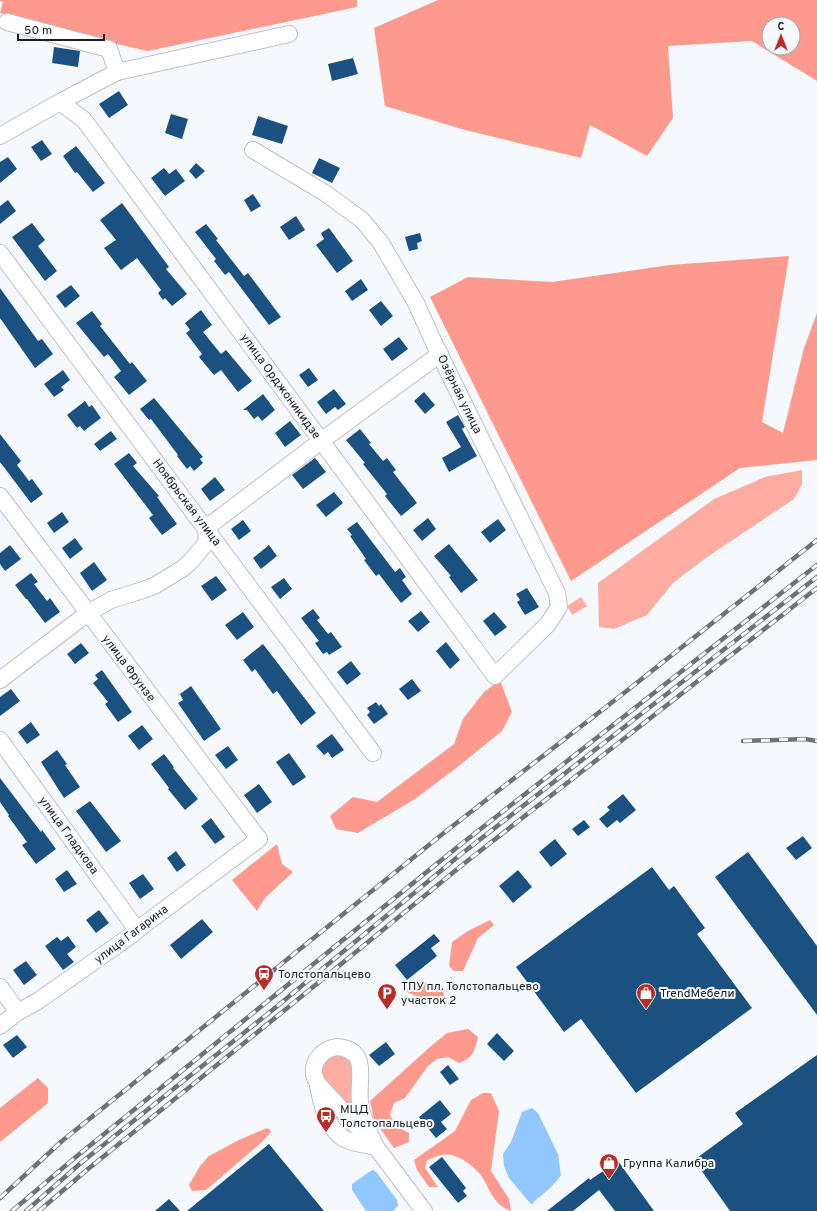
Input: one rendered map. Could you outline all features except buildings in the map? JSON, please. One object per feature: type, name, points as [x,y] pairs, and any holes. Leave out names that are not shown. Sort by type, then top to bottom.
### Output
[{"type":"street","points":[[7,22],[109,49],[117,72]]},
{"type":"street","points":[[0,136],[117,72],[289,34]]},
{"type":"street","name":"улица Орджоникидзе","points":[[60,102],[84,120],[495,676]]},
{"type":"street","name":"Озёрная улица","points":[[253,150],[325,193],[362,220],[381,243],[416,303],[435,346],[557,593],[559,607],[548,624],[495,676]]},
{"type":"street","name":"Ноябрьская улица","points":[[0,253],[373,753]]},
{"type":"street","points":[[0,680],[88,613],[111,600],[154,586],[182,569],[207,542],[206,528],[440,354]]},
{"type":"street","name":"улица Фрунзе","points":[[0,496],[259,839]]},
{"type":"street","name":"улица Гладкова","points":[[0,740],[137,930]]},
{"type":"street","name":"улица Гагарина","points":[[0,1026],[18,1012],[38,1002],[133,934],[259,839]]},
{"type":"street","points":[[0,987],[18,1012]]},
{"type":"street","points":[[376,1147],[362,1114],[359,1090],[362,1070],[358,1058],[354,1053],[343,1048],[331,1048],[321,1054],[317,1059],[314,1071],[318,1084],[376,1147],[424,1211]]},
{"type":"shaded area","points":[[0,0],[357,0],[357,7],[148,51],[107,42],[0,13],[3,2]]},
{"type":"shaded area","points":[[438,0],[817,0],[817,81],[776,56],[801,56],[801,16],[761,16],[761,47],[752,41],[668,46],[673,118],[647,156],[590,125],[581,158],[465,130],[385,106],[374,28]]},
{"type":"shaded area","points":[[789,256],[762,422],[783,433],[804,348],[817,313],[817,460],[740,468],[571,581],[430,297],[468,277],[552,282],[670,265]]},
{"type":"shaded area","points":[[802,470],[802,484],[794,499],[707,557],[673,583],[647,615],[614,629],[599,627],[598,583],[714,499],[765,477]]},
{"type":"shaded area","points":[[581,597],[587,606],[572,615],[567,606]]},
{"type":"shaded area","points":[[500,680],[512,712],[502,731],[415,799],[358,833],[336,829],[330,816],[353,797],[377,802],[454,744],[463,719],[484,692]]},
{"type":"shaded area","points":[[277,844],[282,864],[293,872],[265,898],[257,911],[232,880]]},
{"type":"shaded area","points":[[490,920],[494,925],[478,938],[463,971],[454,971],[449,966],[452,942],[468,931]]},
{"type":"shaded area","points":[[422,981],[435,986],[444,993],[443,1002],[437,1006],[407,992],[406,988]]},
{"type":"shaded area","points":[[468,1029],[478,1037],[473,1053],[468,1059],[459,1063],[448,1057],[437,1059],[428,1066],[405,1098],[394,1103],[390,1115],[396,1126],[409,1133],[409,1142],[394,1148],[374,1120],[370,1101],[447,1033]]},
{"type":"shaded area","points":[[332,1053],[351,1057],[360,1121],[318,1076],[318,1066]]},
{"type":"shaded area","points":[[38,1078],[48,1088],[48,1103],[0,1142],[0,1108]]},
{"type":"shaded area","points":[[483,1093],[491,1093],[499,1111],[491,1171],[509,1199],[511,1211],[504,1208],[495,1200],[480,1174],[467,1162],[458,1157],[445,1155],[427,1160],[425,1168],[438,1187],[429,1187],[417,1170],[414,1160],[455,1131],[471,1100]]},
{"type":"shaded area","points":[[267,1128],[271,1132],[262,1142],[206,1190],[192,1191],[189,1185],[200,1166],[209,1156],[239,1140]]},
{"type":"water","points":[[532,1108],[538,1113],[558,1154],[561,1175],[557,1181],[533,1204],[530,1203],[509,1178],[504,1166],[503,1154],[511,1142],[522,1112]]},
{"type":"water","points":[[373,1170],[377,1173],[397,1200],[398,1206],[393,1211],[366,1211],[352,1190],[352,1184]]},
{"type":"railway","points":[[0,1198],[62,1141],[445,832],[817,540]]},
{"type":"railway","points":[[12,1211],[77,1156],[455,849],[817,565]]},
{"type":"railway","points":[[26,1211],[82,1162],[275,1008],[460,855],[817,577]]},
{"type":"railway","points":[[39,1211],[88,1169],[466,862],[817,588]]},
{"type":"railway","points":[[743,741],[805,739],[817,741]]},
{"type":"place","name":"Толстопальцево","points":[[264,991]]},
{"type":"place","name":"ТПУ пл. Толстопальцево участок 2","points":[[387,1010]]},
{"type":"place","name":"TrendМебели","points":[[646,1010]]},
{"type":"place","name":"МЦД Толстопальцево","points":[[326,1133]]},
{"type":"place","name":"Группа Калибра","points":[[609,1180]]}]
